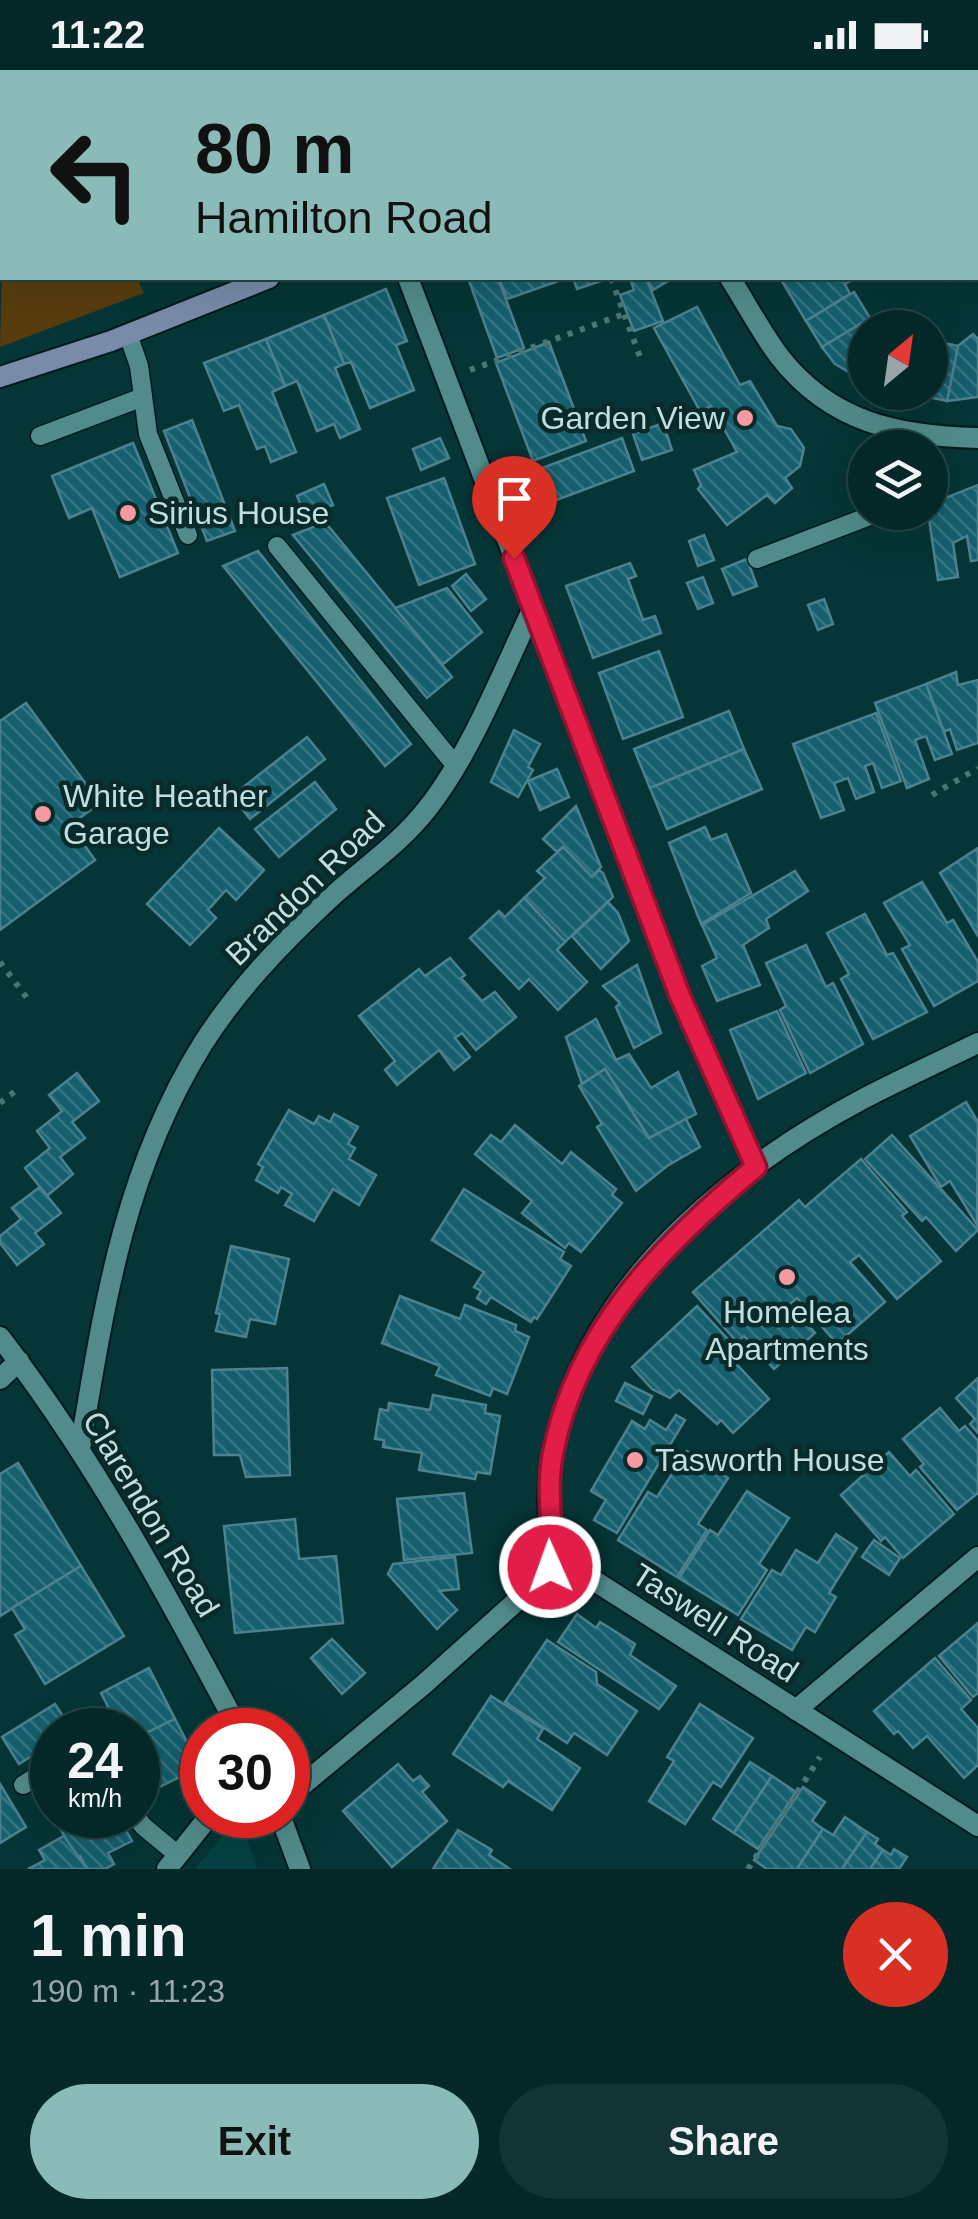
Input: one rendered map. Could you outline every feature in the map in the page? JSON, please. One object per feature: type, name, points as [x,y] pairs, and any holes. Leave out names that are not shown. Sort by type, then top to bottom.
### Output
[{"type":"main road","points":[[0,377],[128,334],[264,280]]},
{"type":"street","points":[[409,280],[680,996],[756,1167]]},
{"type":"street","points":[[731,280],[777,353],[809,387],[850,416],[885,430]]},
{"type":"street","points":[[948,439],[978,438]]},
{"type":"street","name":"Brandon Road","points":[[80,1449],[115,1254],[136,1181],[172,1099],[204,1043],[251,977],[328,900],[395,844],[428,808],[455,765],[533,608]]},
{"type":"street","points":[[310,1779],[544,1579],[551,1553],[548,1500],[552,1454],[565,1406],[604,1325],[669,1242],[756,1167],[860,1100],[978,1043]]},
{"type":"street","name":"Clarendon Road","points":[[0,1337],[80,1449],[156,1573],[227,1708]]},
{"type":"street","points":[[0,1379],[19,1361]]},
{"type":"street","name":"Taswell Road","points":[[551,1553],[978,1826]]},
{"type":"street","name":"Taswell Road","points":[[796,1710],[978,1556]]},
{"type":"street","points":[[172,1862],[191,1838]]},
{"type":"street","points":[[289,1838],[300,1869]]},
{"type":"lane","points":[[128,334],[139,366],[148,434],[188,535]]},
{"type":"lane","points":[[40,436],[143,397]]},
{"type":"lane","points":[[757,559],[848,524]]},
{"type":"lane","points":[[277,546],[455,765]]},
{"type":"lane","points":[[23,1785],[30,1781]]},
{"type":"lane","points":[[152,1838],[172,1862]]},
{"type":"path","points":[[613,280],[640,357]]},
{"type":"path","points":[[447,378],[624,314]]},
{"type":"path","points":[[932,795],[978,768]]},
{"type":"path","points":[[0,962],[30,1002]]},
{"type":"path","points":[[0,1103],[18,1089]]},
{"type":"path","points":[[748,1869],[835,1734]]},
{"type":"shaded area","points":[[2,280],[138,280],[144,293],[0,347]]},
{"type":"shaded area","points":[[221,1838],[245,1838],[257,1869],[195,1869]]},
{"type":"building","points":[[469,280],[499,280],[524,348],[497,358]]},
{"type":"building","points":[[500,280],[561,280],[507,299]]},
{"type":"building","points":[[574,280],[604,280],[577,289]]},
{"type":"building","points":[[631,280],[647,280],[663,321],[634,331],[620,295],[634,290]]},
{"type":"building","points":[[647,280],[670,280],[653,290]]},
{"type":"building","points":[[781,280],[852,280],[845,284],[850,294],[806,321]]},
{"type":"building","points":[[386,289],[407,341],[396,345],[414,390],[370,408],[351,362],[344,364],[324,315]]},
{"type":"building","points":[[854,292],[865,310],[848,310],[848,331],[822,347],[806,321]]},
{"type":"building","name":"Garden View","points":[[697,307],[740,385],[750,381],[777,426],[791,429],[804,448],[800,466],[785,478],[792,488],[775,503],[767,495],[727,525],[698,489],[701,485],[694,470],[737,452],[711,406],[700,411],[654,328]]},
{"type":"building","points":[[324,315],[344,364],[335,368],[360,429],[340,438],[334,424],[317,431],[297,381],[285,386],[266,339]]},
{"type":"building","points":[[848,331],[848,372],[835,364],[822,347]]},
{"type":"building","points":[[973,334],[978,339],[978,397],[948,401],[948,396],[958,346]]},
{"type":"building","points":[[266,339],[285,386],[272,392],[296,452],[271,462],[265,446],[257,449],[239,405],[224,411],[204,363]]},
{"type":"building","points":[[549,342],[586,441],[533,461],[496,363]]},
{"type":"building","points":[[948,344],[958,346],[948,396]]},
{"type":"building","points":[[192,420],[235,531],[207,541],[164,431]]},
{"type":"building","points":[[663,423],[672,450],[642,460],[633,434]]},
{"type":"building","points":[[440,438],[449,458],[421,470],[413,449]]},
{"type":"building","points":[[622,438],[634,471],[538,507],[526,474]]},
{"type":"building","name":"Sirius House","points":[[133,443],[178,553],[120,577],[92,508],[69,518],[52,476]]},
{"type":"building","points":[[444,478],[475,564],[419,585],[387,498]]},
{"type":"building","points":[[324,484],[333,505],[306,517],[297,496]]},
{"type":"building","points":[[978,485],[978,560],[971,561],[967,536],[953,543],[958,577],[938,580],[931,530],[948,530],[948,497]]},
{"type":"building","points":[[325,522],[452,677],[427,698],[293,535]]},
{"type":"building","points":[[704,535],[714,560],[698,566],[689,541]]},
{"type":"building","points":[[258,551],[411,744],[385,766],[223,566]]},
{"type":"building","points":[[747,559],[757,586],[733,595],[722,569]]},
{"type":"building","points":[[630,563],[636,576],[628,579],[643,620],[655,616],[661,633],[593,658],[566,586]]},
{"type":"building","points":[[466,574],[486,599],[471,611],[452,586]]},
{"type":"building","points":[[703,577],[713,603],[698,609],[687,583]]},
{"type":"building","points":[[447,588],[482,632],[442,665],[395,608]]},
{"type":"building","points":[[824,599],[833,624],[818,630],[808,605]]},
{"type":"building","points":[[659,651],[683,717],[623,739],[599,673]]},
{"type":"building","points":[[956,672],[958,685],[978,680],[978,743],[957,750],[950,729],[944,732],[926,684]]},
{"type":"building","points":[[926,684],[952,754],[935,760],[926,736],[915,740],[929,779],[907,788],[875,703]]},
{"type":"building","name":"White Heather Garage","points":[[26,703],[100,803],[70,825],[95,860],[0,930],[0,721]]},
{"type":"building","points":[[729,711],[744,749],[650,788],[634,749]]},
{"type":"building","points":[[876,713],[901,781],[882,788],[873,763],[865,766],[874,792],[856,799],[848,778],[834,783],[844,810],[821,818],[793,744]]},
{"type":"building","points":[[514,730],[540,744],[528,767],[533,770],[518,797],[491,782]]},
{"type":"building","points":[[307,737],[325,759],[250,819],[232,796]]},
{"type":"building","points":[[744,749],[762,789],[667,829],[650,788]]},
{"type":"building","points":[[557,769],[569,797],[540,810],[528,781]]},
{"type":"building","points":[[315,782],[336,809],[279,857],[255,829]]},
{"type":"building","points":[[576,806],[601,867],[592,877],[563,847],[557,852],[543,839]]},
{"type":"building","points":[[705,827],[711,840],[726,834],[751,893],[701,924],[669,843]]},
{"type":"building","points":[[219,828],[264,870],[236,900],[226,890],[208,910],[216,918],[190,945],[147,904]]},
{"type":"building","points":[[563,847],[592,877],[599,870],[603,873],[613,897],[565,942],[524,898],[545,878],[537,871]]},
{"type":"building","points":[[978,848],[978,936],[940,873]]},
{"type":"building","points":[[795,871],[808,891],[766,919],[769,928],[743,945],[760,985],[717,1001],[702,966],[717,958],[702,925]]},
{"type":"building","points":[[922,882],[947,923],[953,920],[978,962],[978,981],[934,1006],[902,949],[910,945],[884,903]]},
{"type":"building","points":[[524,898],[565,942],[557,950],[587,982],[558,1010],[529,979],[519,989],[470,938],[499,911],[505,917]]},
{"type":"building","points":[[608,902],[618,913],[629,941],[601,969],[572,936]]},
{"type":"building","points":[[865,914],[887,955],[893,953],[927,1012],[873,1039],[841,979],[849,974],[827,933]]},
{"type":"building","points":[[806,945],[826,987],[833,983],[863,1044],[810,1073],[780,1010],[786,1006],[766,963]]},
{"type":"building","points":[[450,958],[465,975],[461,978],[482,1001],[495,992],[516,1017],[476,1050],[462,1033],[455,1038],[470,1057],[454,1070],[439,1050],[397,1085],[385,1070],[395,1061],[359,1016],[419,969],[425,976]]},
{"type":"building","points":[[637,965],[661,1033],[634,1048],[616,1007],[620,1003],[603,986]]},
{"type":"building","points":[[777,1011],[806,1073],[758,1099],[730,1030]]},
{"type":"building","points":[[596,1019],[616,1060],[629,1054],[651,1088],[678,1072],[696,1114],[649,1138],[605,1069],[582,1084],[566,1037]]},
{"type":"building","points":[[605,1069],[649,1138],[686,1119],[700,1147],[667,1166],[636,1191],[597,1127],[602,1124],[579,1086]]},
{"type":"building","points":[[77,1073],[99,1101],[72,1122],[85,1138],[60,1157],[73,1174],[47,1196],[25,1168],[50,1148],[37,1131],[62,1111],[49,1095]]},
{"type":"building","points":[[966,1102],[978,1122],[977,1225],[950,1181],[941,1187],[910,1136]]},
{"type":"building","points":[[289,1110],[314,1124],[319,1116],[330,1122],[334,1114],[358,1127],[348,1144],[355,1148],[349,1159],[376,1175],[359,1205],[333,1189],[314,1221],[285,1205],[292,1194],[281,1187],[278,1193],[256,1180],[263,1167],[258,1164]]},
{"type":"building","points":[[515,1125],[562,1164],[571,1152],[616,1189],[612,1195],[622,1203],[581,1252],[569,1243],[565,1248],[522,1213],[532,1201],[475,1154],[491,1135],[501,1142]]},
{"type":"building","points":[[892,1135],[978,1230],[956,1251],[926,1217],[922,1221],[865,1159]]},
{"type":"building","name":"Homelea Apartments","points":[[861,1159],[907,1212],[902,1216],[941,1261],[897,1299],[859,1255],[850,1262],[885,1302],[837,1344],[797,1298],[790,1304],[815,1333],[774,1369],[744,1336],[737,1342],[693,1292],[799,1200],[805,1207]]},
{"type":"building","points":[[40,1187],[61,1213],[35,1233],[44,1244],[17,1265],[0,1243],[0,1236],[21,1219],[12,1208]]},
{"type":"building","points":[[464,1189],[564,1252],[560,1259],[571,1266],[537,1319],[534,1317],[531,1322],[491,1297],[486,1304],[477,1298],[481,1291],[474,1287],[484,1272],[432,1240]]},
{"type":"building","points":[[231,1246],[289,1259],[275,1324],[250,1319],[246,1337],[216,1331],[220,1314],[216,1313]]},
{"type":"building","points":[[400,1296],[460,1319],[465,1305],[516,1325],[515,1331],[529,1337],[507,1394],[493,1388],[490,1396],[436,1375],[440,1366],[382,1343]]},
{"type":"building","points":[[697,1306],[738,1350],[730,1357],[769,1399],[733,1433],[679,1390],[670,1398],[652,1389],[632,1367]]},
{"type":"building","points":[[287,1368],[290,1475],[246,1477],[240,1455],[214,1455],[212,1370]]},
{"type":"building","points":[[978,1378],[978,1433],[970,1424],[975,1419],[956,1398]]},
{"type":"building","points":[[625,1383],[652,1396],[643,1414],[616,1401]]},
{"type":"building","points":[[433,1395],[486,1405],[485,1413],[500,1416],[490,1474],[477,1472],[475,1479],[419,1470],[422,1453],[383,1447],[384,1440],[375,1439],[380,1409],[388,1411],[389,1403],[430,1410]]},
{"type":"building","points":[[940,1408],[959,1431],[965,1426],[978,1441],[978,1493],[957,1510],[920,1467],[924,1464],[903,1439]]},
{"type":"building","name":"Tasworth House","points":[[676,1415],[685,1420],[617,1533],[594,1520],[606,1500],[591,1491],[632,1421],[645,1429],[650,1420],[666,1430]]},
{"type":"building","points":[[687,1451],[728,1478],[698,1524],[707,1530],[677,1577],[618,1540],[648,1492],[657,1497]]},
{"type":"building","points":[[889,1452],[910,1476],[916,1470],[954,1514],[903,1558],[885,1537],[881,1541],[841,1495]]},
{"type":"building","points":[[18,1463],[81,1566],[0,1616],[0,1474]]},
{"type":"building","points":[[747,1491],[789,1518],[759,1564],[767,1570],[738,1615],[679,1578],[710,1530],[718,1535]]},
{"type":"building","points":[[464,1493],[472,1553],[404,1560],[397,1499]]},
{"type":"building","points":[[295,1519],[299,1559],[336,1556],[343,1623],[235,1633],[224,1526]]},
{"type":"building","points":[[836,1534],[857,1548],[829,1593],[836,1597],[815,1632],[806,1627],[792,1650],[741,1619],[772,1570],[781,1575],[796,1550],[818,1563]]},
{"type":"building","points":[[874,1540],[900,1558],[889,1575],[862,1557]]},
{"type":"building","points":[[455,1557],[459,1589],[439,1591],[457,1610],[437,1629],[388,1574],[393,1564]]},
{"type":"building","points":[[81,1566],[124,1636],[45,1684],[15,1635],[25,1629],[12,1608]]},
{"type":"building","points":[[577,1614],[596,1628],[600,1622],[635,1644],[630,1655],[676,1686],[659,1709],[558,1642]]},
{"type":"building","points":[[978,1623],[978,1693],[973,1697],[939,1656]]},
{"type":"building","points":[[332,1639],[365,1673],[342,1694],[311,1658]]},
{"type":"building","points":[[547,1640],[596,1672],[597,1684],[637,1711],[607,1755],[574,1733],[567,1743],[505,1702]]},
{"type":"building","points":[[935,1658],[971,1700],[961,1709],[978,1728],[978,1765],[964,1778],[927,1736],[913,1748],[874,1711]]},
{"type":"building","points":[[149,1668],[175,1719],[160,1726],[160,1708],[109,1708],[101,1693]]},
{"type":"building","points":[[491,1696],[543,1729],[537,1739],[580,1768],[552,1810],[508,1781],[503,1787],[453,1754]]},
{"type":"building","points":[[700,1704],[753,1738],[721,1787],[713,1782],[685,1824],[649,1801],[674,1761],[667,1757]]},
{"type":"building","points":[[175,1719],[180,1729],[180,1777],[160,1787],[160,1726]]},
{"type":"building","points":[[30,1720],[30,1757],[19,1764],[2,1737]]},
{"type":"building","points":[[750,1762],[772,1776],[734,1833],[713,1819]]},
{"type":"building","points":[[398,1764],[413,1781],[420,1776],[429,1786],[422,1792],[447,1821],[392,1867],[343,1811]]},
{"type":"building","points":[[772,1776],[796,1792],[758,1849],[734,1833]]},
{"type":"building","points":[[0,1784],[26,1827],[0,1843]]},
{"type":"building","points":[[803,1787],[825,1802],[812,1821],[823,1829],[797,1869],[767,1869],[754,1860]]},
{"type":"building","points":[[845,1817],[867,1832],[842,1869],[797,1869],[823,1829],[833,1835]]},
{"type":"building","points":[[458,1830],[492,1850],[489,1855],[510,1869],[433,1869]]},
{"type":"building","points":[[867,1832],[878,1839],[875,1844],[883,1850],[870,1869],[842,1869]]},
{"type":"building","points":[[65,1838],[132,1841],[108,1853],[114,1864],[105,1869],[87,1869],[80,1856],[76,1858]]},
{"type":"building","points":[[65,1838],[87,1869],[28,1869],[45,1860],[39,1850]]},
{"type":"building","points":[[894,1849],[907,1857],[899,1869],[870,1869],[883,1850],[891,1855]]},
{"type":"place","name":"Garden View","points":[[745,418]]},
{"type":"place","name":"Sirius House","points":[[128,513]]},
{"type":"place","name":"White Heather Garage","points":[[43,814]]},
{"type":"place","name":"Homelea Apartments","points":[[787,1277]]},
{"type":"place","name":"Tasworth House","points":[[635,1460]]},
{"type":"route","points":[[514,558],[680,996],[756,1167],[669,1242],[638,1277],[581,1366],[552,1454],[548,1500],[550,1567]]}]
